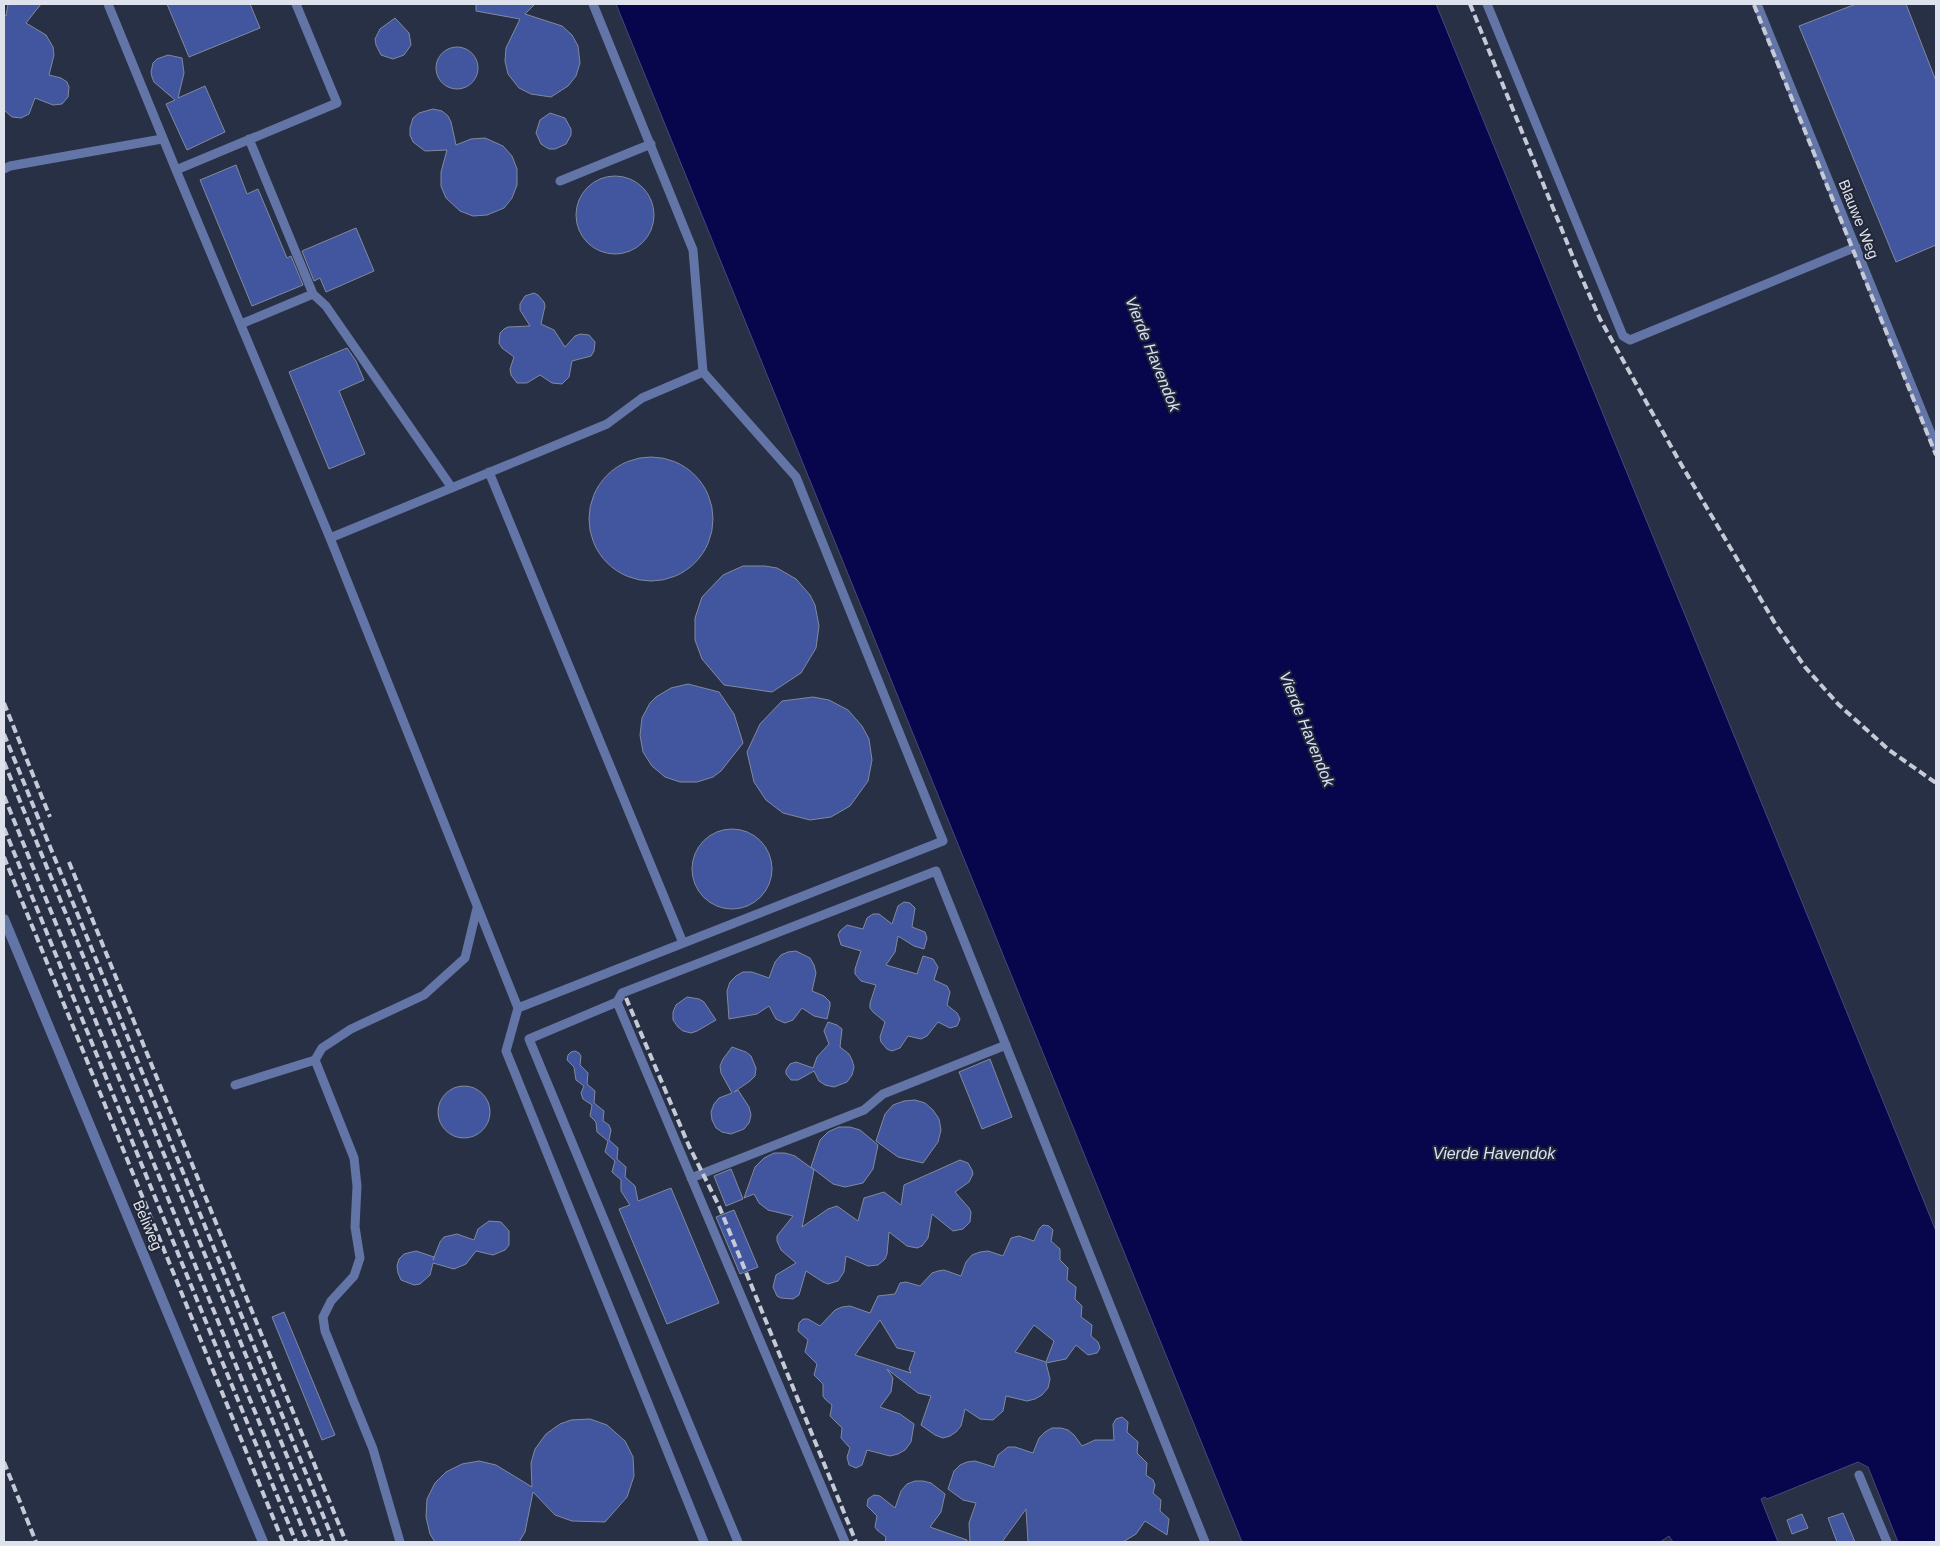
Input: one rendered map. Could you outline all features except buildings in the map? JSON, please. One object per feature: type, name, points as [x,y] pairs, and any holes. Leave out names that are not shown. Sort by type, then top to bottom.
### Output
[{"type":"street","name":"Beliweg","points":[[4,919],[263,1542]]},
{"type":"lane","points":[[108,4],[162,139],[330,538],[518,1008],[506,1051],[704,1542]]},
{"type":"lane","points":[[176,170],[337,103],[296,4]]},
{"type":"lane","points":[[518,1008],[943,841],[796,477],[703,372],[693,250],[593,4]]},
{"type":"lane","points":[[1487,4],[1623,336],[1630,340],[1856,247]]},
{"type":"lane","name":"Blauwe Weg","points":[[1757,4],[1936,446]]},
{"type":"lane","points":[[6,166],[162,139]]},
{"type":"lane","points":[[249,139],[313,294],[326,306],[452,488]]},
{"type":"lane","points":[[560,181],[651,144]]},
{"type":"lane","points":[[241,324],[313,294]]},
{"type":"lane","points":[[330,538],[607,424],[642,398],[703,372]]},
{"type":"lane","points":[[489,472],[683,943]]},
{"type":"lane","points":[[738,1542],[529,1039],[617,1002],[622,993],[936,871],[1205,1542]]},
{"type":"lane","points":[[235,1085],[315,1060],[322,1048],[351,1029],[424,995],[465,958],[477,908]]},
{"type":"lane","points":[[617,1002],[845,1542]]},
{"type":"lane","points":[[691,1178],[864,1110],[883,1094],[1006,1045]]},
{"type":"lane","points":[[315,1060],[354,1158],[357,1186],[355,1227],[360,1258],[354,1276],[331,1301],[324,1317],[325,1331],[372,1449],[400,1542]]},
{"type":"lane","points":[[1860,1475],[1887,1542]]},
{"type":"shaded area","points":[[4,4],[616,4],[1242,1542],[4,1542]]},
{"type":"shaded area","points":[[1436,4],[1936,4],[1936,1231]]},
{"type":"shaded area","points":[[1858,1462],[1867,1466],[1898,1542],[1697,1542],[1766,1514],[1761,1499],[1765,1497],[1767,1498]]},
{"type":"water","name":"Vierde Havendok","points":[[616,4],[1436,4],[1936,1231],[1936,1542],[1898,1542],[1868,1467],[1858,1462],[1767,1499],[1765,1497],[1761,1499],[1778,1542],[1673,1542],[1669,1536],[1660,1542],[1242,1542]]},
{"type":"railway","points":[[1470,4],[1600,319],[1678,459],[1776,625],[1805,667],[1838,704],[1889,750],[1936,783]]},
{"type":"railway","points":[[1754,5],[1936,455]]},
{"type":"railway","points":[[4,703],[50,817]]},
{"type":"railway","points":[[4,734],[334,1542]]},
{"type":"railway","points":[[4,762],[322,1542]]},
{"type":"railway","points":[[4,796],[308,1542]]},
{"type":"railway","points":[[4,828],[296,1542]]},
{"type":"railway","points":[[4,857],[283,1542]]},
{"type":"railway","points":[[69,862],[346,1542]]},
{"type":"railway","points":[[626,998],[689,1146],[719,1206],[856,1542]]},
{"type":"railway","points":[[4,1462],[36,1542]]}]
